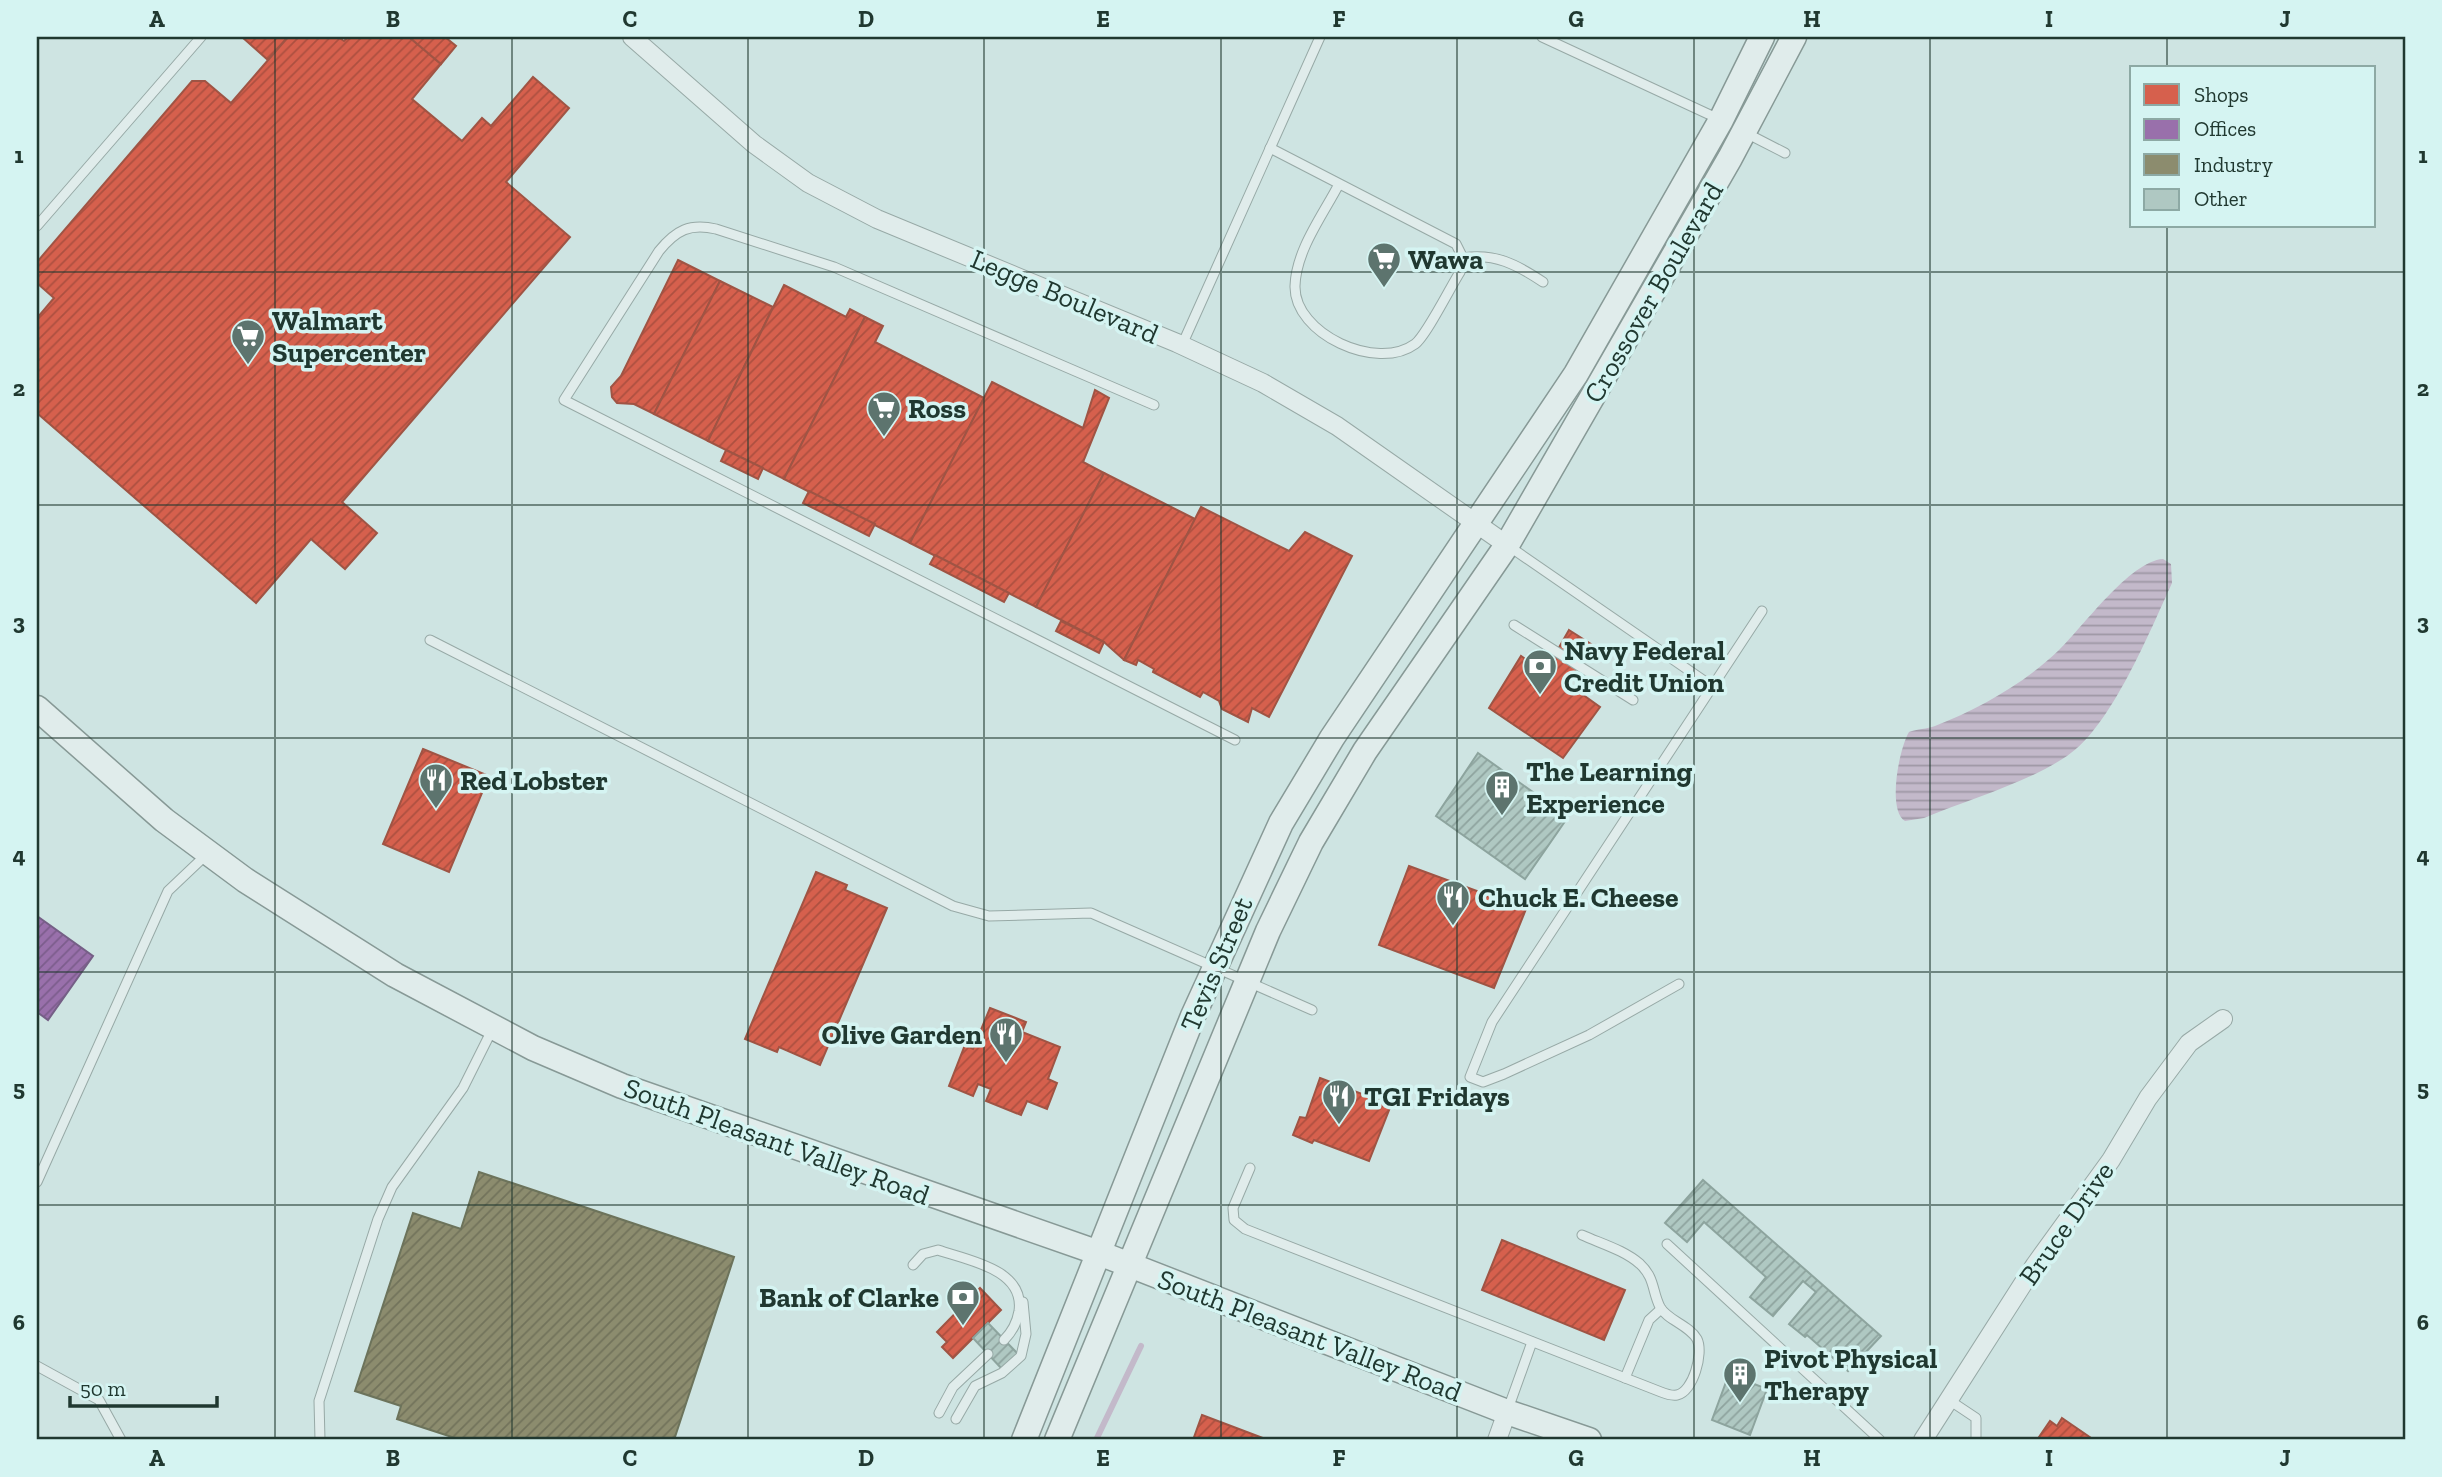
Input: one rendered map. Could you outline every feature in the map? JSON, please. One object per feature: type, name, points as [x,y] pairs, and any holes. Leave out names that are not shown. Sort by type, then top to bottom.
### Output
[{"type":"main road","name":"Crossover Boulevard","points":[[1478,524],[1576,374],[1721,120],[1762,37]]},
{"type":"main road","name":"Crossover Boulevard","points":[[1507,545],[1745,132],[1794,37]]},
{"type":"main road","name":"Tevis Street","points":[[1024,1440],[1214,968],[1259,867],[1313,769],[1478,524]]},
{"type":"main road","name":"Tevis Street","points":[[1057,1440],[1247,983],[1306,852],[1338,794],[1507,545]]},
{"type":"main road","name":"South Pleasant Valley Road","points":[[37,708],[135,795],[208,854],[350,949],[493,1028],[622,1086],[1099,1253],[1507,1412],[1589,1440]]},
{"type":"street","name":"Legge Boulevard","points":[[632,37],[754,144],[836,199],[1182,345],[1297,402],[1507,545]]},
{"type":"street","name":"Bruce Drive","points":[[1923,1440],[2035,1265],[2111,1160],[2148,1098],[2189,1043],[2223,1019]]},
{"type":"street","points":[[1497,1440],[1507,1412]]},
{"type":"lane","points":[[37,226],[201,37]]},
{"type":"lane","points":[[1182,345],[1320,37]]},
{"type":"lane","points":[[1542,37],[1721,120],[1785,153]]},
{"type":"lane","points":[[1270,148],[1457,244],[1462,258],[1460,272],[1415,344],[1378,353],[1340,344],[1315,327],[1300,309],[1295,289],[1298,264],[1339,184]]},
{"type":"lane","points":[[1154,405],[834,267],[716,229],[696,226],[676,232],[659,251],[564,400],[1235,740]]},
{"type":"lane","points":[[1462,258],[1484,255],[1505,260],[1543,282]]},
{"type":"lane","points":[[1507,545],[1713,687]]},
{"type":"lane","points":[[1679,984],[1589,1035],[1504,1074],[1483,1082],[1470,1077],[1492,1022],[1762,611]]},
{"type":"lane","points":[[1514,625],[1633,700]]},
{"type":"lane","points":[[430,640],[953,906],[989,916],[1091,913],[1312,1010]]},
{"type":"lane","points":[[37,1182],[168,891],[208,854]]},
{"type":"lane","points":[[320,1440],[319,1402],[378,1219],[392,1187],[463,1088],[493,1028]]},
{"type":"lane","points":[[1250,1168],[1233,1208],[1233,1218],[1238,1225],[1625,1378],[1671,1395],[1685,1392],[1698,1360],[1700,1350],[1696,1338],[1661,1309],[1655,1283],[1639,1263],[1626,1254],[1582,1235]]},
{"type":"lane","points":[[1667,1244],[1880,1440]]},
{"type":"lane","points":[[913,1265],[923,1254],[938,1250],[1001,1273],[1016,1290],[1026,1317],[1021,1356],[1002,1373],[975,1386],[963,1402],[956,1419]]},
{"type":"lane","points":[[1004,1340],[1017,1320],[1019,1302],[1016,1290]]},
{"type":"lane","points":[[1625,1378],[1649,1320],[1661,1309]]},
{"type":"lane","points":[[1507,1412],[1532,1342]]},
{"type":"lane","points":[[939,1413],[953,1387],[988,1354]]},
{"type":"lane","points":[[37,1366],[99,1401],[121,1440]]},
{"type":"lane","points":[[1949,1400],[1976,1418],[1976,1440]]},
{"type":"shaded area","points":[[2163,559],[2171,564],[2172,583],[2128,677],[2099,723],[2083,742],[2051,766],[2016,782],[1924,818],[1905,821],[1897,805],[1896,779],[1909,732],[1952,719],[2016,684],[2059,650],[2136,571]]},
{"type":"building: Shops","points":[[242,37],[288,37],[268,60]]},
{"type":"building: Shops","name":"Walmart Supercenter","points":[[288,37],[338,37],[344,41],[348,37],[409,37],[441,64],[412,99],[462,141],[482,118],[491,126],[533,77],[569,108],[506,182],[570,237],[342,502],[377,533],[345,569],[311,539],[256,603],[37,413],[37,318],[54,298],[37,283],[37,262],[192,81],[205,81],[231,103]]},
{"type":"building: Shops","points":[[409,37],[445,37],[456,46],[441,64]]},
{"type":"building: Shops","points":[[678,260],[720,281],[654,414],[634,404],[617,403],[612,397],[611,387],[621,376]]},
{"type":"building: Shops","points":[[720,281],[773,307],[708,441],[654,414]]},
{"type":"building: Shops","points":[[784,285],[846,317],[850,309],[865,317],[784,479],[708,441]]},
{"type":"building: Shops","name":"Ross","points":[[865,317],[883,326],[875,342],[984,398],[910,543],[784,479]]},
{"type":"building: Shops","points":[[992,382],[1083,428],[1095,390],[1109,398],[1083,462],[1104,473],[1036,607],[910,543]]},
{"type":"building: Shops","points":[[726,450],[763,468],[758,479],[721,461]]},
{"type":"building: Shops","points":[[1104,473],[1195,519],[1124,660],[1104,642],[1036,607]]},
{"type":"building: Shops","points":[[809,491],[875,524],[869,536],[803,503]]},
{"type":"building: Shops","points":[[1201,507],[1289,551],[1305,532],[1352,556],[1269,717],[1252,708],[1248,722],[1222,709],[1219,701],[1203,692],[1200,697],[1153,672],[1154,669],[1138,660],[1136,665],[1124,660]]},
{"type":"building: Shops","points":[[935,555],[1009,593],[1004,602],[930,564]]},
{"type":"building: Shops","points":[[1061,621],[1104,642],[1099,653],[1056,631]]},
{"type":"building: Shops","name":"Navy Federal Credit Union","points":[[1569,630],[1591,644],[1568,684],[1600,707],[1563,758],[1489,708],[1521,656],[1545,672]]},
{"type":"building: Shops","name":"Red Lobster","points":[[423,749],[489,776],[449,872],[383,844]]},
{"type":"building: Shops","name":"Chuck E. Cheese","points":[[1409,866],[1526,909],[1494,988],[1379,945]]},
{"type":"building: Shops","points":[[816,872],[847,885],[845,890],[887,908],[820,1065],[779,1047],[777,1052],[745,1039]]},
{"type":"building: Shops","name":"Olive Garden","points":[[990,1008],[1026,1022],[1022,1032],[1060,1047],[1048,1079],[1057,1083],[1047,1109],[1027,1101],[1021,1115],[986,1101],[991,1089],[978,1084],[973,1096],[949,1086],[965,1045],[973,1049]]},
{"type":"building: Shops","name":"TGI Fridays","points":[[1320,1078],[1391,1105],[1369,1161],[1293,1135],[1300,1117],[1306,1118]]},
{"type":"building: Shops","points":[[1502,1240],[1625,1290],[1604,1340],[1482,1290]]},
{"type":"building: Shops","name":"Bank of Clarke","points":[[980,1288],[1001,1310],[953,1358],[942,1347],[947,1342],[937,1332]]},
{"type":"building: Shops","points":[[1202,1415],[1268,1440],[1193,1440]]},
{"type":"building: Shops","points":[[2062,1418],[2094,1440],[2037,1440],[2050,1421],[2057,1426]]},
{"type":"building: Offices","points":[[37,916],[93,956],[48,1020],[37,1012]]},
{"type":"building: Industry","points":[[479,1172],[734,1257],[674,1440],[461,1440],[397,1419],[401,1406],[355,1391],[413,1213],[461,1229]]},
{"type":"building: Other","name":"The Learning Experience","points":[[1478,753],[1568,817],[1525,879],[1436,816]]},
{"type":"building: Other","points":[[1703,1180],[1881,1336],[1848,1371],[1807,1335],[1805,1337],[1789,1324],[1816,1292],[1803,1281],[1773,1316],[1750,1297],[1766,1277],[1704,1222],[1687,1242],[1665,1223]]},
{"type":"building: Other","points":[[988,1323],[1018,1354],[1002,1369],[973,1338]]},
{"type":"building: Other","name":"Pivot Physical Therapy","points":[[1729,1374],[1767,1389],[1750,1435],[1712,1420]]},
{"type":"waterway","points":[[1096,1440],[1141,1346]]},
{"type":"place","name":"Wawa","points":[[1384,289]]},
{"type":"place","name":"Walmart Supercenter","points":[[248,366]]},
{"type":"place","name":"Ross","points":[[884,438]]},
{"type":"place","name":"Navy Federal Credit Union","points":[[1540,696]]},
{"type":"place","name":"Red Lobster","points":[[436,810]]},
{"type":"place","name":"The Learning Experience","points":[[1502,817]]},
{"type":"place","name":"Chuck E. Cheese","points":[[1453,927]]},
{"type":"place","name":"Olive Garden","points":[[1006,1064]]},
{"type":"place","name":"TGI Fridays","points":[[1339,1126]]},
{"type":"place","name":"Bank of Clarke","points":[[963,1327]]},
{"type":"place","name":"Pivot Physical Therapy","points":[[1740,1404]]}]
